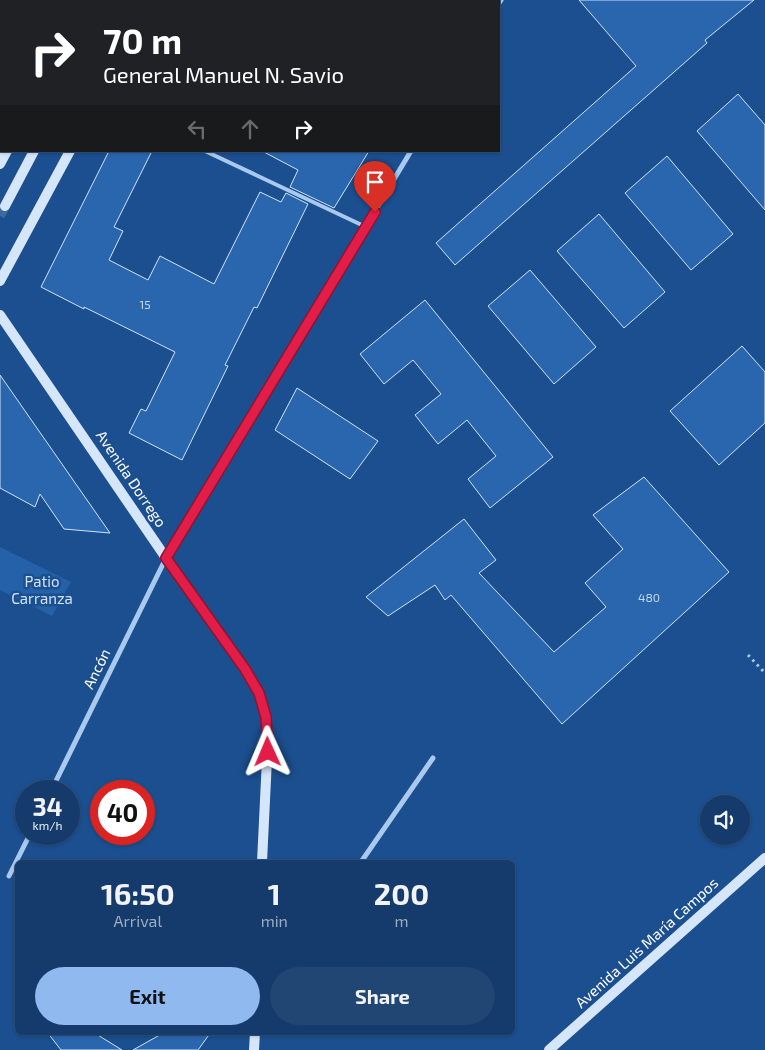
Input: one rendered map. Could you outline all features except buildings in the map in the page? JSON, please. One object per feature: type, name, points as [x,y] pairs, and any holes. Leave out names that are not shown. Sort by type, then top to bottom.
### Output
[{"type":"street","points":[[0,164],[6,152]]},
{"type":"street","points":[[5,206],[33,152]]},
{"type":"street","points":[[0,281],[69,152]]},
{"type":"street","name":"Ancón","points":[[56,780],[166,558],[410,152]]},
{"type":"street","name":"Avenida Dorrego","points":[[0,315],[166,558],[245,669],[259,693],[266,717],[268,738],[262,860]]},
{"type":"street","points":[[362,860],[433,758]]},
{"type":"street","points":[[17,860],[24,845]]},
{"type":"street","name":"Avenida Luis María Campos","points":[[549,1050],[765,858]]},
{"type":"street","points":[[9,876],[15,864]]},
{"type":"street","points":[[254,1035],[254,1050]]},
{"type":"lane","points":[[207,152],[366,227]]},
{"type":"path","points":[[748,655],[765,673]]},
{"type":"green space","name":"Patio Carranza","points":[[0,547],[71,582],[52,616],[0,590]]},
{"type":"tunnel","points":[[0,216],[5,206]]},
{"type":"route","points":[[268,752],[266,717],[259,693],[245,669],[166,558],[375,212]]}]
